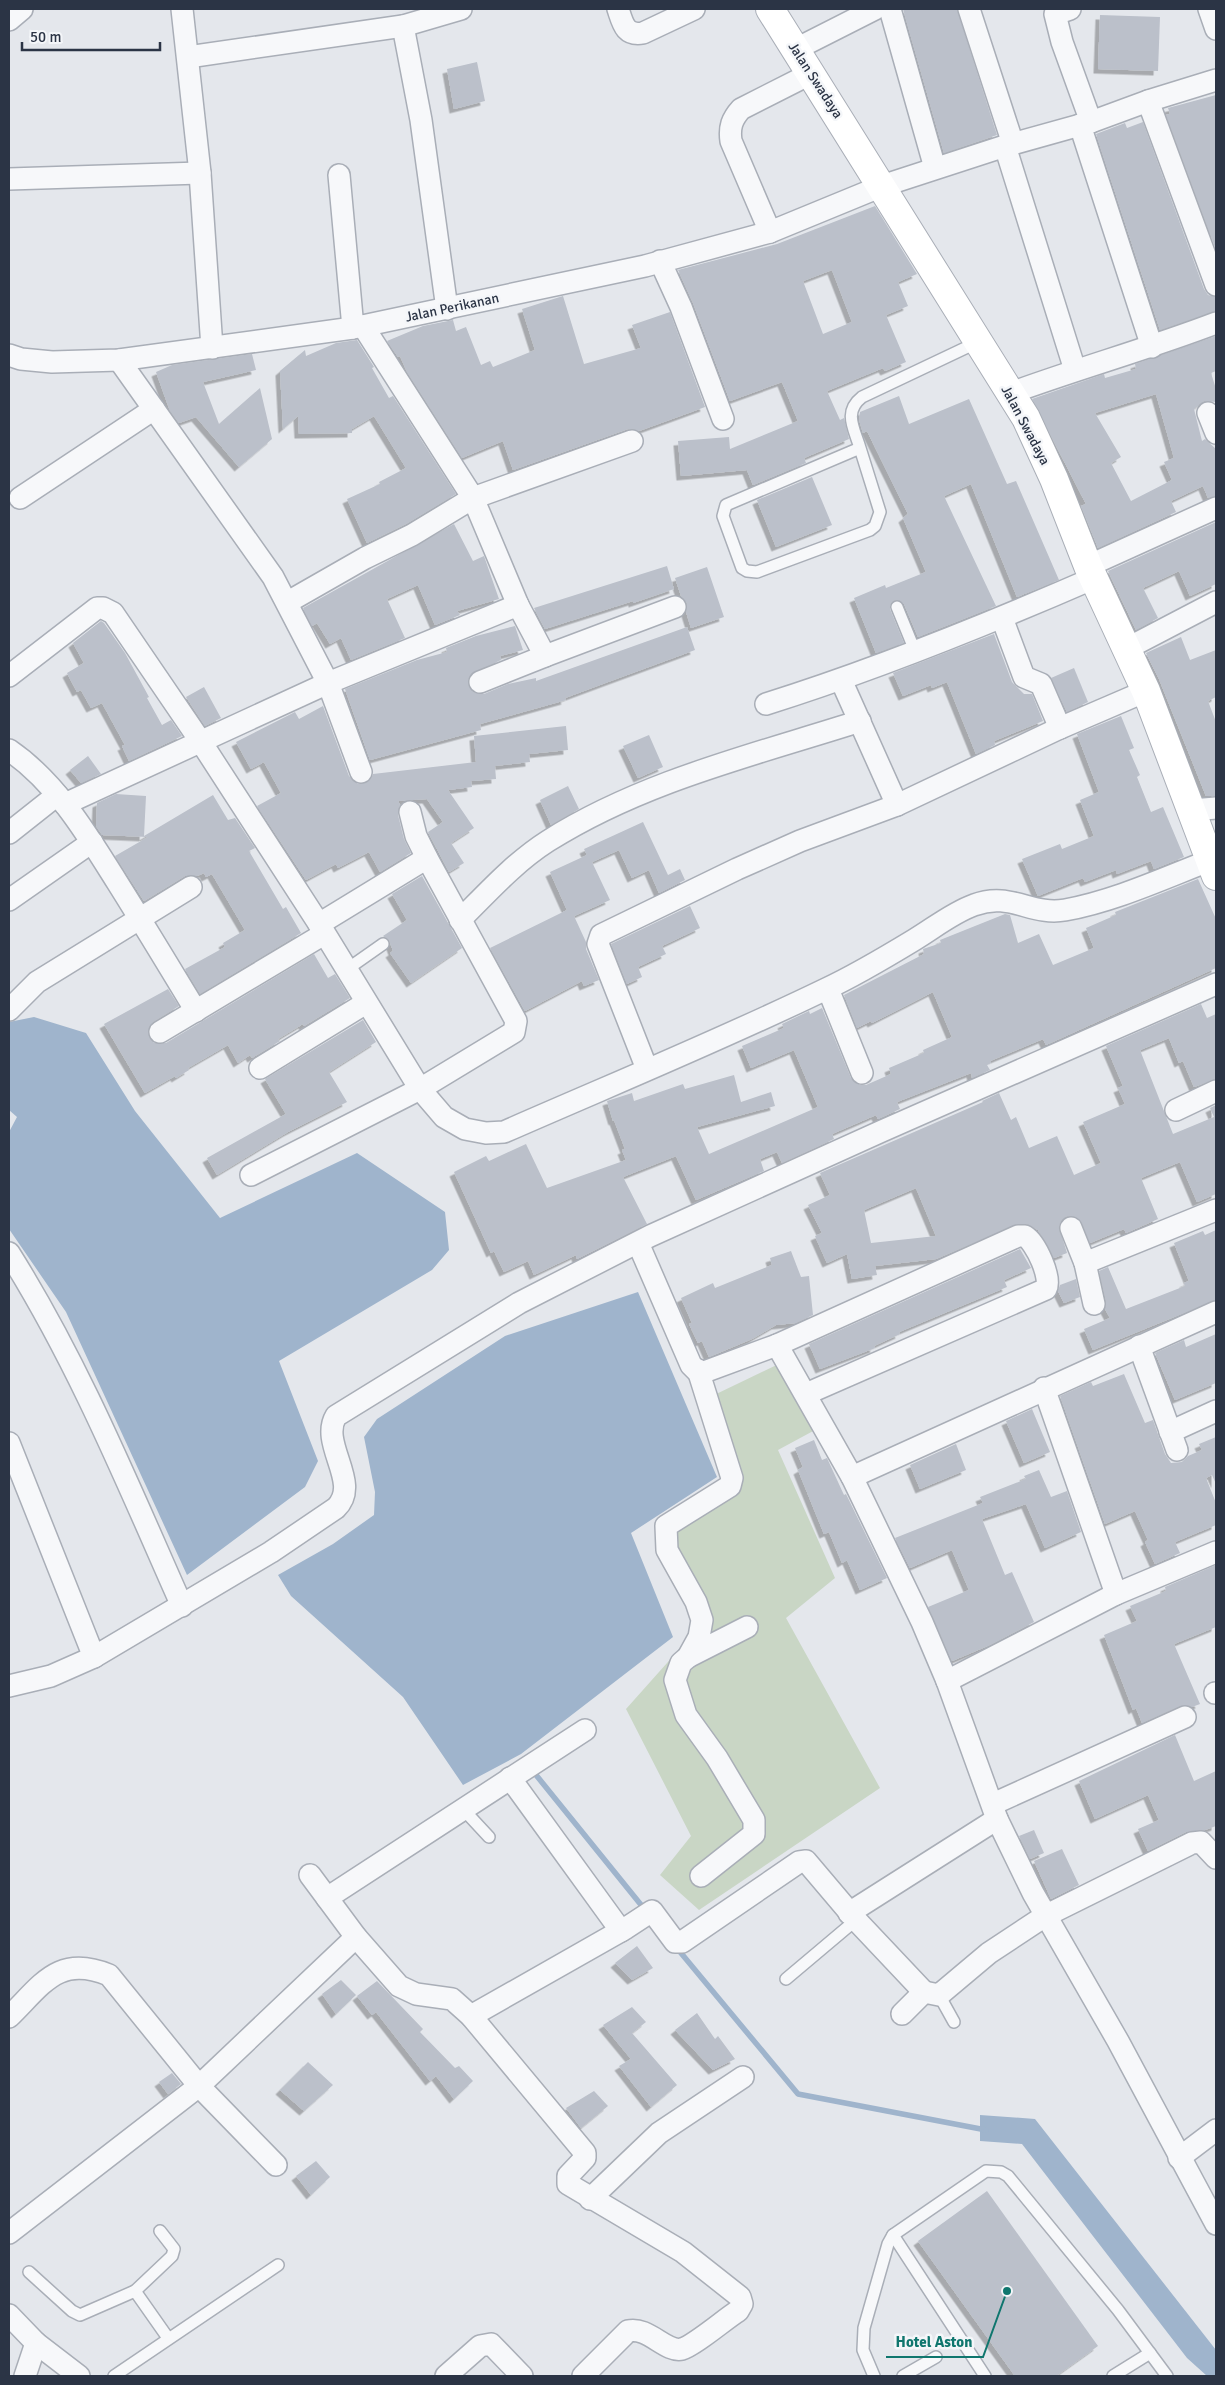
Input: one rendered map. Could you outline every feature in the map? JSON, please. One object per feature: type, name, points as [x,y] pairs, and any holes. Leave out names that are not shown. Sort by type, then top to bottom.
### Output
[{"type":"street","points":[[9,20],[22,9]]},
{"type":"street","points":[[182,9],[200,173],[212,348]]},
{"type":"street","points":[[618,9],[624,27],[629,33],[635,34],[643,33],[694,9]]},
{"type":"street","name":"Jalan Swadaya","points":[[770,9],[812,73],[1026,418],[1054,479],[1091,572],[1126,649],[1204,809],[1214,868]]},
{"type":"street","points":[[796,49],[875,9]]},
{"type":"street","points":[[890,9],[935,168]]},
{"type":"street","points":[[969,9],[1075,370]]},
{"type":"street","points":[[1209,9],[1216,29]]},
{"type":"street","points":[[188,57],[403,26],[447,10]]},
{"type":"street","points":[[1059,11],[1062,42],[1152,347]]},
{"type":"street","points":[[403,26],[421,120],[447,309]]},
{"type":"street","points":[[770,232],[731,141],[732,118],[741,109],[812,73]]},
{"type":"street","name":"Jalan Perikanan","points":[[9,355],[52,362],[119,360],[212,348],[358,327],[645,266],[770,232],[882,186],[1009,145],[1085,124],[1148,101],[1216,80]]},
{"type":"street","points":[[1148,101],[1216,285]]},
{"type":"street","points":[[9,179],[200,173]]},
{"type":"street","points":[[339,175],[358,327],[473,498],[518,605],[545,656]]},
{"type":"street","points":[[660,261],[681,307],[723,419]]},
{"type":"street","points":[[1010,393],[1075,370],[1152,347],[1216,323]]},
{"type":"street","points":[[119,360],[273,577],[288,602],[328,683],[361,772]]},
{"type":"street","points":[[20,498],[154,409]]},
{"type":"street","points":[[1208,413],[1216,433]]},
{"type":"street","points":[[288,602],[365,558],[412,535],[473,498],[632,441]]},
{"type":"street","points":[[766,704],[841,680],[1002,618],[1216,508]]},
{"type":"street","points":[[1126,649],[1216,602]]},
{"type":"street","points":[[9,833],[61,799],[201,742],[328,683],[518,605]]},
{"type":"street","points":[[480,682],[675,607]]},
{"type":"street","points":[[9,676],[98,608],[103,608],[113,613],[201,742],[321,929],[420,1089],[444,1117],[465,1130],[486,1133],[504,1132],[828,989],[974,904],[991,900],[1014,901],[1046,912],[1064,910],[1095,903],[1214,868]]},
{"type":"street","points":[[1002,618],[1024,677],[1041,684],[1060,728]]},
{"type":"street","points":[[841,680],[897,804]]},
{"type":"street","points":[[647,1069],[598,944],[599,937],[737,869],[800,841],[897,804],[1060,728],[1146,691]]},
{"type":"street","points":[[460,920],[508,871],[547,842],[592,816],[647,789],[860,721]]},
{"type":"street","points":[[9,750],[20,757],[61,799],[92,842],[196,1011]]},
{"type":"street","points":[[251,1175],[420,1089],[514,1032],[516,1021],[427,858],[416,836],[410,812]]},
{"type":"street","points":[[9,900],[92,842]]},
{"type":"street","points":[[160,1032],[196,1011],[427,858]]},
{"type":"street","points":[[9,1010],[38,982],[191,887]]},
{"type":"street","points":[[9,1686],[51,1676],[94,1657],[262,1557],[342,1503],[345,1487],[332,1429],[332,1421],[340,1411],[520,1303],[638,1243],[882,1131],[1216,984]]},
{"type":"street","points":[[828,989],[862,1073]]},
{"type":"street","points":[[260,1068],[366,1003]]},
{"type":"street","points":[[1176,1110],[1216,1091]]},
{"type":"street","points":[[1085,1263],[1216,1210]]},
{"type":"street","points":[[1071,1228],[1085,1263],[1094,1304]]},
{"type":"street","points":[[638,1243],[692,1365],[704,1372],[777,1345],[1018,1236],[1025,1236],[1034,1244],[1048,1278],[1046,1289],[806,1394]]},
{"type":"street","points":[[9,1253],[42,1306],[120,1466],[182,1606]]},
{"type":"street","points":[[852,1476],[1216,1312]]},
{"type":"street","points":[[777,1345],[852,1476],[922,1622],[947,1681],[995,1811],[1045,1916],[1118,2041],[1216,2224]]},
{"type":"street","points":[[1139,1346],[1174,1441],[1216,1411]]},
{"type":"street","points":[[688,1657],[699,1637],[702,1620],[696,1602],[667,1550],[666,1526],[730,1486],[732,1478],[698,1370]]},
{"type":"street","points":[[1044,1388],[1116,1594]]},
{"type":"street","points":[[9,1442],[94,1657]]},
{"type":"street","points":[[947,1681],[1116,1594],[1216,1552]]},
{"type":"street","points":[[701,1876],[754,1834],[755,1827],[754,1820],[717,1758],[686,1715],[675,1680],[681,1663],[688,1657],[747,1627]]},
{"type":"street","points":[[853,1916],[995,1811],[1185,1717]]},
{"type":"street","points":[[327,1898],[585,1730]]},
{"type":"street","points":[[513,1776],[623,1930]]},
{"type":"street","points":[[902,2014],[1045,1916],[1192,1843],[1200,1842],[1216,1858]]},
{"type":"street","points":[[471,2016],[623,1930],[650,1912],[654,1912],[675,1942],[680,1943],[799,1862],[806,1861],[853,1916],[932,1993]]},
{"type":"street","points":[[310,1875],[356,1937],[399,1986],[407,1991],[452,1999],[471,2016],[585,2153],[585,2158],[568,2176],[567,2182],[590,2199],[683,2252],[740,2298],[742,2304],[738,2311],[684,2348],[673,2348],[638,2330],[628,2331],[583,2376]]},
{"type":"street","points":[[9,2233],[200,2086],[356,1937]]},
{"type":"street","points":[[9,2017],[52,1975],[64,1969],[78,1966],[93,1968],[109,1975],[200,2086],[276,2165]]},
{"type":"street","points":[[590,2199],[659,2133],[743,2077]]},
{"type":"street","points":[[1179,2158],[1216,2130]]},
{"type":"street","points":[[9,2315],[36,2343],[79,2376]]},
{"type":"street","points":[[25,2376],[36,2343]]},
{"type":"street","points":[[446,2376],[480,2346],[492,2344],[522,2376]]},
{"type":"lane","points":[[860,448],[726,505],[723,516],[742,568],[747,571],[757,572],[870,530],[875,526],[880,512],[850,415],[853,404],[862,397],[978,342]]},
{"type":"lane","points":[[897,606],[915,651]]},
{"type":"lane","points":[[346,970],[383,944]]},
{"type":"lane","points":[[463,1809],[489,1837]]},
{"type":"lane","points":[[786,1979],[853,1916]]},
{"type":"lane","points":[[932,1993],[954,2022]]},
{"type":"lane","points":[[874,2376],[864,2350],[864,2328],[884,2254],[893,2235],[986,2171],[1001,2172],[1008,2176],[1118,2310],[1167,2376]]},
{"type":"lane","points":[[29,2272],[72,2311],[80,2315],[135,2291],[172,2256],[174,2249],[160,2230]]},
{"type":"lane","points":[[893,2235],[985,2376]]},
{"type":"lane","points":[[114,2376],[278,2265]]},
{"type":"lane","points":[[135,2291],[168,2338]]},
{"type":"lane","points":[[1113,2376],[1150,2353]]},
{"type":"lane","points":[[903,2376],[936,2356]]},
{"type":"green space","points":[[785,1361],[815,1430],[778,1450],[835,1578],[786,1618],[880,1788],[699,1910],[660,1875],[691,1836],[626,1709],[700,1626],[655,1540],[740,1485],[710,1397]]},
{"type":"water","points":[[34,1017],[86,1033],[135,1111],[220,1218],[357,1153],[445,1212],[449,1250],[432,1270],[279,1361],[318,1461],[305,1487],[187,1575],[66,1312],[9,1229],[9,1132],[17,1117],[9,1110],[9,1022]]},
{"type":"water","points":[[638,1292],[717,1477],[631,1533],[673,1637],[521,1754],[463,1785],[403,1697],[291,1596],[278,1575],[333,1544],[374,1515],[375,1492],[364,1437],[377,1419],[505,1336]]},
{"type":"water","points":[[980,2115],[1035,2119],[1216,2350],[1216,2376],[1207,2376],[1187,2358],[1022,2144],[980,2141]]},
{"type":"building","points":[[903,9],[957,9],[997,135],[944,153]]},
{"type":"building","points":[[1100,15],[1160,17],[1158,71],[1098,69]]},
{"type":"building","points":[[477,62],[485,101],[454,109],[447,69]]},
{"type":"building","points":[[1216,95],[1216,250],[1166,115],[1170,114],[1168,108]]},
{"type":"building","points":[[1143,122],[1204,289],[1208,295],[1216,297],[1216,311],[1160,330],[1096,134],[1125,123],[1127,128]]},
{"type":"building","points":[[875,206],[917,274],[898,282],[908,306],[886,315],[906,362],[885,371],[883,368],[827,391],[840,420],[844,418],[849,439],[804,458],[806,463],[753,485],[747,470],[681,476],[678,441],[729,437],[730,449],[798,421],[782,382],[730,401],[693,303],[678,270],[777,244]],"holes":[[[832,270],[852,322],[823,334],[803,281]]]},
{"type":"building","points":[[563,296],[584,364],[641,348],[632,325],[670,312],[705,407],[639,431],[628,429],[513,470],[503,441],[462,458],[407,372],[400,356],[398,357],[387,341],[423,326],[453,320],[456,331],[466,327],[481,365],[490,361],[493,367],[535,350],[522,309]]},
{"type":"building","points":[[1216,336],[1216,371],[1211,373],[1216,389],[1216,402],[1204,401],[1194,409],[1202,441],[1205,439],[1216,449],[1216,496],[1208,498],[1203,486],[1171,501],[1176,512],[1098,548],[1081,506],[1086,504],[1032,399],[1104,374],[1105,378],[1136,369],[1135,364]],"holes":[[[1156,394],[1174,458],[1164,462],[1172,480],[1131,501],[1111,463],[1121,457],[1095,413]]]},
{"type":"building","points":[[357,340],[374,367],[372,368],[389,398],[393,396],[456,494],[406,524],[367,543],[347,499],[380,484],[379,482],[406,468],[374,416],[352,429],[352,433],[299,434],[298,416],[283,429],[280,371],[305,350],[306,356],[336,343]]},
{"type":"building","points":[[252,354],[256,370],[203,382],[219,424],[260,388],[272,439],[239,467],[196,417],[179,423],[170,411],[156,372],[172,365]]},
{"type":"building","points":[[899,396],[909,424],[969,399],[1007,484],[1016,481],[1059,580],[1017,597],[971,484],[944,496],[996,606],[918,637],[904,604],[895,600],[891,603],[890,609],[904,643],[876,653],[854,598],[885,585],[886,588],[926,572],[903,518],[908,514],[867,431],[863,433],[859,420],[860,412]]},
{"type":"building","points":[[812,477],[832,525],[776,547],[757,500]]},
{"type":"building","points":[[1216,522],[1216,584],[1190,596],[1179,571],[1143,588],[1158,618],[1136,630],[1108,571]]},
{"type":"building","points":[[454,524],[473,561],[484,556],[499,599],[457,611],[460,615],[435,625],[418,585],[387,599],[405,638],[351,660],[341,638],[330,644],[317,623],[312,626],[303,608]]},
{"type":"building","points":[[667,566],[674,589],[633,603],[633,601],[545,629],[534,608]]},
{"type":"building","points":[[707,567],[724,617],[691,628],[686,612],[687,603],[681,596],[675,578]]},
{"type":"building","points":[[101,621],[125,653],[162,725],[171,720],[182,736],[129,761],[122,746],[125,745],[102,703],[91,708],[81,690],[77,692],[67,673],[84,663],[73,643]]},
{"type":"building","points":[[515,626],[523,650],[500,656],[501,660],[471,674],[468,681],[473,692],[484,694],[508,684],[536,678],[536,681],[687,627],[695,650],[565,698],[566,700],[480,724],[481,730],[370,760],[345,689],[417,660],[447,652],[446,648],[476,636]]},
{"type":"building","points":[[994,634],[1012,682],[1024,694],[1032,694],[1043,721],[994,741],[995,745],[976,754],[947,682],[932,688],[931,685],[903,696],[893,673]]},
{"type":"building","points":[[1181,637],[1190,660],[1216,650],[1216,697],[1208,701],[1216,722],[1216,796],[1206,796],[1159,679],[1146,653]]},
{"type":"building","points":[[1074,668],[1088,702],[1067,712],[1051,678]]},
{"type":"building","points":[[204,687],[221,718],[205,726],[186,697]]},
{"type":"building","points":[[323,706],[349,776],[358,784],[370,780],[373,774],[476,762],[474,736],[566,726],[568,750],[529,754],[530,762],[495,766],[496,779],[471,781],[472,787],[448,790],[474,828],[451,843],[464,863],[449,872],[428,832],[443,822],[427,799],[398,801],[400,805],[398,815],[404,839],[411,853],[380,872],[369,852],[338,868],[336,864],[306,880],[257,806],[281,793],[264,762],[251,769],[236,742],[295,712],[299,719]]},
{"type":"building","points":[[1121,716],[1134,748],[1129,750],[1140,775],[1137,777],[1151,812],[1163,807],[1184,857],[1154,869],[1151,861],[1117,874],[1116,870],[1085,882],[1083,878],[1038,896],[1022,859],[1060,844],[1062,849],[1094,836],[1080,800],[1099,792],[1077,734]]},
{"type":"building","points":[[649,735],[663,767],[638,778],[623,746]]},
{"type":"building","points":[[88,756],[101,774],[81,783],[70,770]]},
{"type":"building","points":[[568,786],[579,809],[551,825],[540,800]]},
{"type":"building","points":[[116,794],[146,796],[144,836],[213,795],[228,820],[235,818],[255,848],[249,851],[283,909],[286,907],[301,933],[200,994],[185,969],[225,947],[223,943],[245,930],[212,874],[206,877],[204,873],[197,876],[185,876],[144,901],[115,856],[148,837],[102,835],[96,826],[97,803]]},
{"type":"building","points":[[643,822],[668,875],[680,869],[685,880],[659,893],[649,870],[632,878],[619,850],[592,862],[610,900],[574,916],[586,942],[586,949],[599,980],[584,986],[582,981],[525,1011],[490,948],[567,910],[550,872],[587,855],[584,849]]},
{"type":"building","points":[[422,876],[462,948],[411,983],[390,953],[393,951],[389,940],[383,936],[407,920],[392,894]]},
{"type":"building","points":[[1198,879],[1216,919],[1216,968],[1046,1045],[1043,1039],[990,1061],[991,1063],[987,1065],[990,1070],[972,1078],[971,1073],[897,1102],[900,1109],[878,1119],[876,1115],[832,1134],[834,1139],[782,1163],[777,1152],[760,1159],[764,1171],[696,1200],[676,1156],[623,1177],[647,1224],[577,1259],[576,1255],[534,1275],[528,1261],[504,1272],[494,1251],[491,1253],[454,1172],[486,1156],[489,1161],[526,1144],[547,1188],[626,1160],[622,1150],[625,1149],[607,1101],[632,1093],[634,1101],[683,1084],[685,1089],[734,1075],[741,1102],[771,1092],[775,1106],[697,1127],[709,1154],[818,1107],[794,1050],[751,1068],[742,1046],[784,1028],[782,1024],[809,1011],[810,1014],[822,1008],[851,1078],[860,1085],[866,1085],[891,1074],[889,1068],[924,1053],[923,1050],[952,1037],[933,992],[872,1023],[871,1021],[857,1028],[844,995],[924,954],[923,949],[941,943],[940,940],[1005,914],[1010,915],[1018,943],[1039,934],[1053,965],[1094,948],[1086,928],[1116,915],[1115,912]]},
{"type":"building","points":[[690,906],[700,928],[662,946],[666,954],[638,967],[642,977],[627,984],[611,944]]},
{"type":"building","points":[[314,954],[328,978],[335,974],[350,998],[304,1026],[303,1024],[278,1039],[280,1041],[252,1058],[250,1055],[238,1063],[228,1045],[188,1068],[189,1070],[176,1078],[175,1076],[145,1093],[104,1024],[168,989],[179,1006],[153,1022],[148,1032],[154,1043],[166,1043]]},
{"type":"building","points":[[1201,1004],[1207,1018],[1216,1014],[1216,1079],[1194,1087],[1183,1061],[1179,1063],[1169,1038],[1140,1050],[1173,1134],[1214,1117],[1210,1108],[1216,1105],[1216,1194],[1197,1202],[1180,1162],[1141,1178],[1158,1219],[1126,1233],[1124,1229],[1090,1243],[1079,1219],[1067,1216],[1061,1221],[1059,1227],[1067,1253],[1054,1258],[1038,1230],[1026,1224],[1018,1224],[936,1259],[875,1266],[877,1275],[852,1279],[847,1254],[827,1263],[815,1236],[822,1233],[808,1205],[830,1195],[820,1173],[983,1102],[999,1093],[1011,1120],[1016,1117],[1029,1148],[1057,1136],[1074,1175],[1101,1163],[1083,1122],[1125,1104],[1118,1088],[1123,1086],[1106,1046]],"holes":[[[916,1188],[936,1236],[871,1243],[864,1210]]]},
{"type":"building","points":[[363,1020],[376,1042],[329,1072],[347,1102],[288,1132],[217,1175],[207,1158],[286,1114],[265,1079]]},
{"type":"building","points":[[1216,1230],[1216,1300],[1093,1350],[1084,1329],[1110,1318],[1105,1309],[1106,1301],[1099,1271],[1108,1267],[1126,1309],[1185,1286],[1184,1283],[1189,1281],[1174,1243],[1203,1231],[1205,1235]]},
{"type":"building","points":[[1020,1249],[1031,1268],[1004,1280],[1007,1287],[899,1332],[900,1334],[874,1346],[875,1348],[820,1369],[809,1344]]},
{"type":"building","points":[[791,1251],[801,1277],[809,1276],[813,1315],[796,1323],[776,1325],[752,1339],[709,1357],[702,1341],[698,1343],[689,1324],[692,1323],[681,1298],[713,1283],[715,1288],[772,1265],[770,1258]]},
{"type":"building","points":[[1076,1279],[1080,1297],[1064,1303],[1058,1291],[1060,1285]]},
{"type":"building","points":[[1216,1334],[1216,1383],[1175,1400],[1155,1353],[1184,1340],[1186,1347]]},
{"type":"building","points":[[1124,1374],[1145,1423],[1153,1420],[1165,1454],[1171,1463],[1182,1462],[1188,1456],[1202,1450],[1199,1444],[1216,1437],[1216,1484],[1212,1475],[1206,1478],[1216,1503],[1216,1525],[1175,1542],[1180,1553],[1155,1564],[1145,1542],[1148,1540],[1135,1511],[1105,1524],[1060,1396],[1091,1382],[1093,1386]]},
{"type":"building","points":[[1032,1409],[1050,1452],[1024,1463],[1006,1421]]},
{"type":"building","points":[[814,1440],[822,1460],[827,1458],[887,1578],[860,1590],[847,1560],[842,1563],[829,1532],[824,1534],[798,1470],[803,1467],[795,1448]]},
{"type":"building","points":[[956,1444],[966,1470],[920,1489],[910,1465]]},
{"type":"building","points":[[1039,1470],[1051,1497],[1067,1491],[1081,1532],[1045,1548],[1026,1504],[982,1519],[1005,1575],[1012,1572],[1034,1622],[990,1645],[952,1661],[928,1607],[969,1590],[952,1550],[910,1568],[895,1538],[983,1503],[980,1497],[1026,1479],[1024,1476]]},
{"type":"building","points":[[1216,1565],[1216,1627],[1174,1644],[1200,1704],[1192,1707],[1180,1706],[1142,1723],[1136,1708],[1133,1710],[1104,1635],[1137,1621],[1130,1606],[1166,1591],[1165,1587]]},
{"type":"building","points":[[1175,1735],[1194,1781],[1216,1771],[1216,1826],[1205,1830],[1186,1832],[1148,1851],[1138,1829],[1159,1820],[1148,1795],[1095,1819],[1079,1781]]},
{"type":"building","points":[[1034,1830],[1044,1853],[1030,1859],[1019,1836]]},
{"type":"building","points":[[1062,1849],[1079,1885],[1051,1899],[1034,1861]]},
{"type":"building","points":[[637,1946],[653,1968],[632,1980],[615,1963]]},
{"type":"building","points":[[341,1980],[356,1995],[336,2014],[322,1994]]},
{"type":"building","points":[[377,1981],[423,2029],[420,2032],[455,2068],[459,2066],[473,2081],[454,2099],[436,2076],[430,2081],[376,2012],[372,2015],[357,1996]]},
{"type":"building","points":[[632,2007],[646,2022],[632,2033],[677,2085],[651,2107],[619,2066],[631,2059],[603,2025]]},
{"type":"building","points":[[697,2013],[715,2039],[718,2036],[735,2059],[713,2070],[675,2030]]},
{"type":"building","points":[[308,2062],[333,2085],[304,2111],[280,2090]]},
{"type":"building","points":[[172,2073],[181,2084],[168,2094],[159,2082]]},
{"type":"building","points":[[594,2091],[608,2106],[581,2128],[566,2108]]},
{"type":"building","points":[[316,2161],[330,2177],[311,2195],[296,2176]]},
{"type":"building","points":[[987,2191],[1098,2346],[1056,2376],[1015,2376],[918,2241]]},
{"type":"waterway","points":[[532,1770],[646,1911]]},
{"type":"waterway","points":[[676,1947],[798,2094],[986,2130]]},
{"type":"place","name":"Hotel Aston","points":[[1007,2291]]}]
